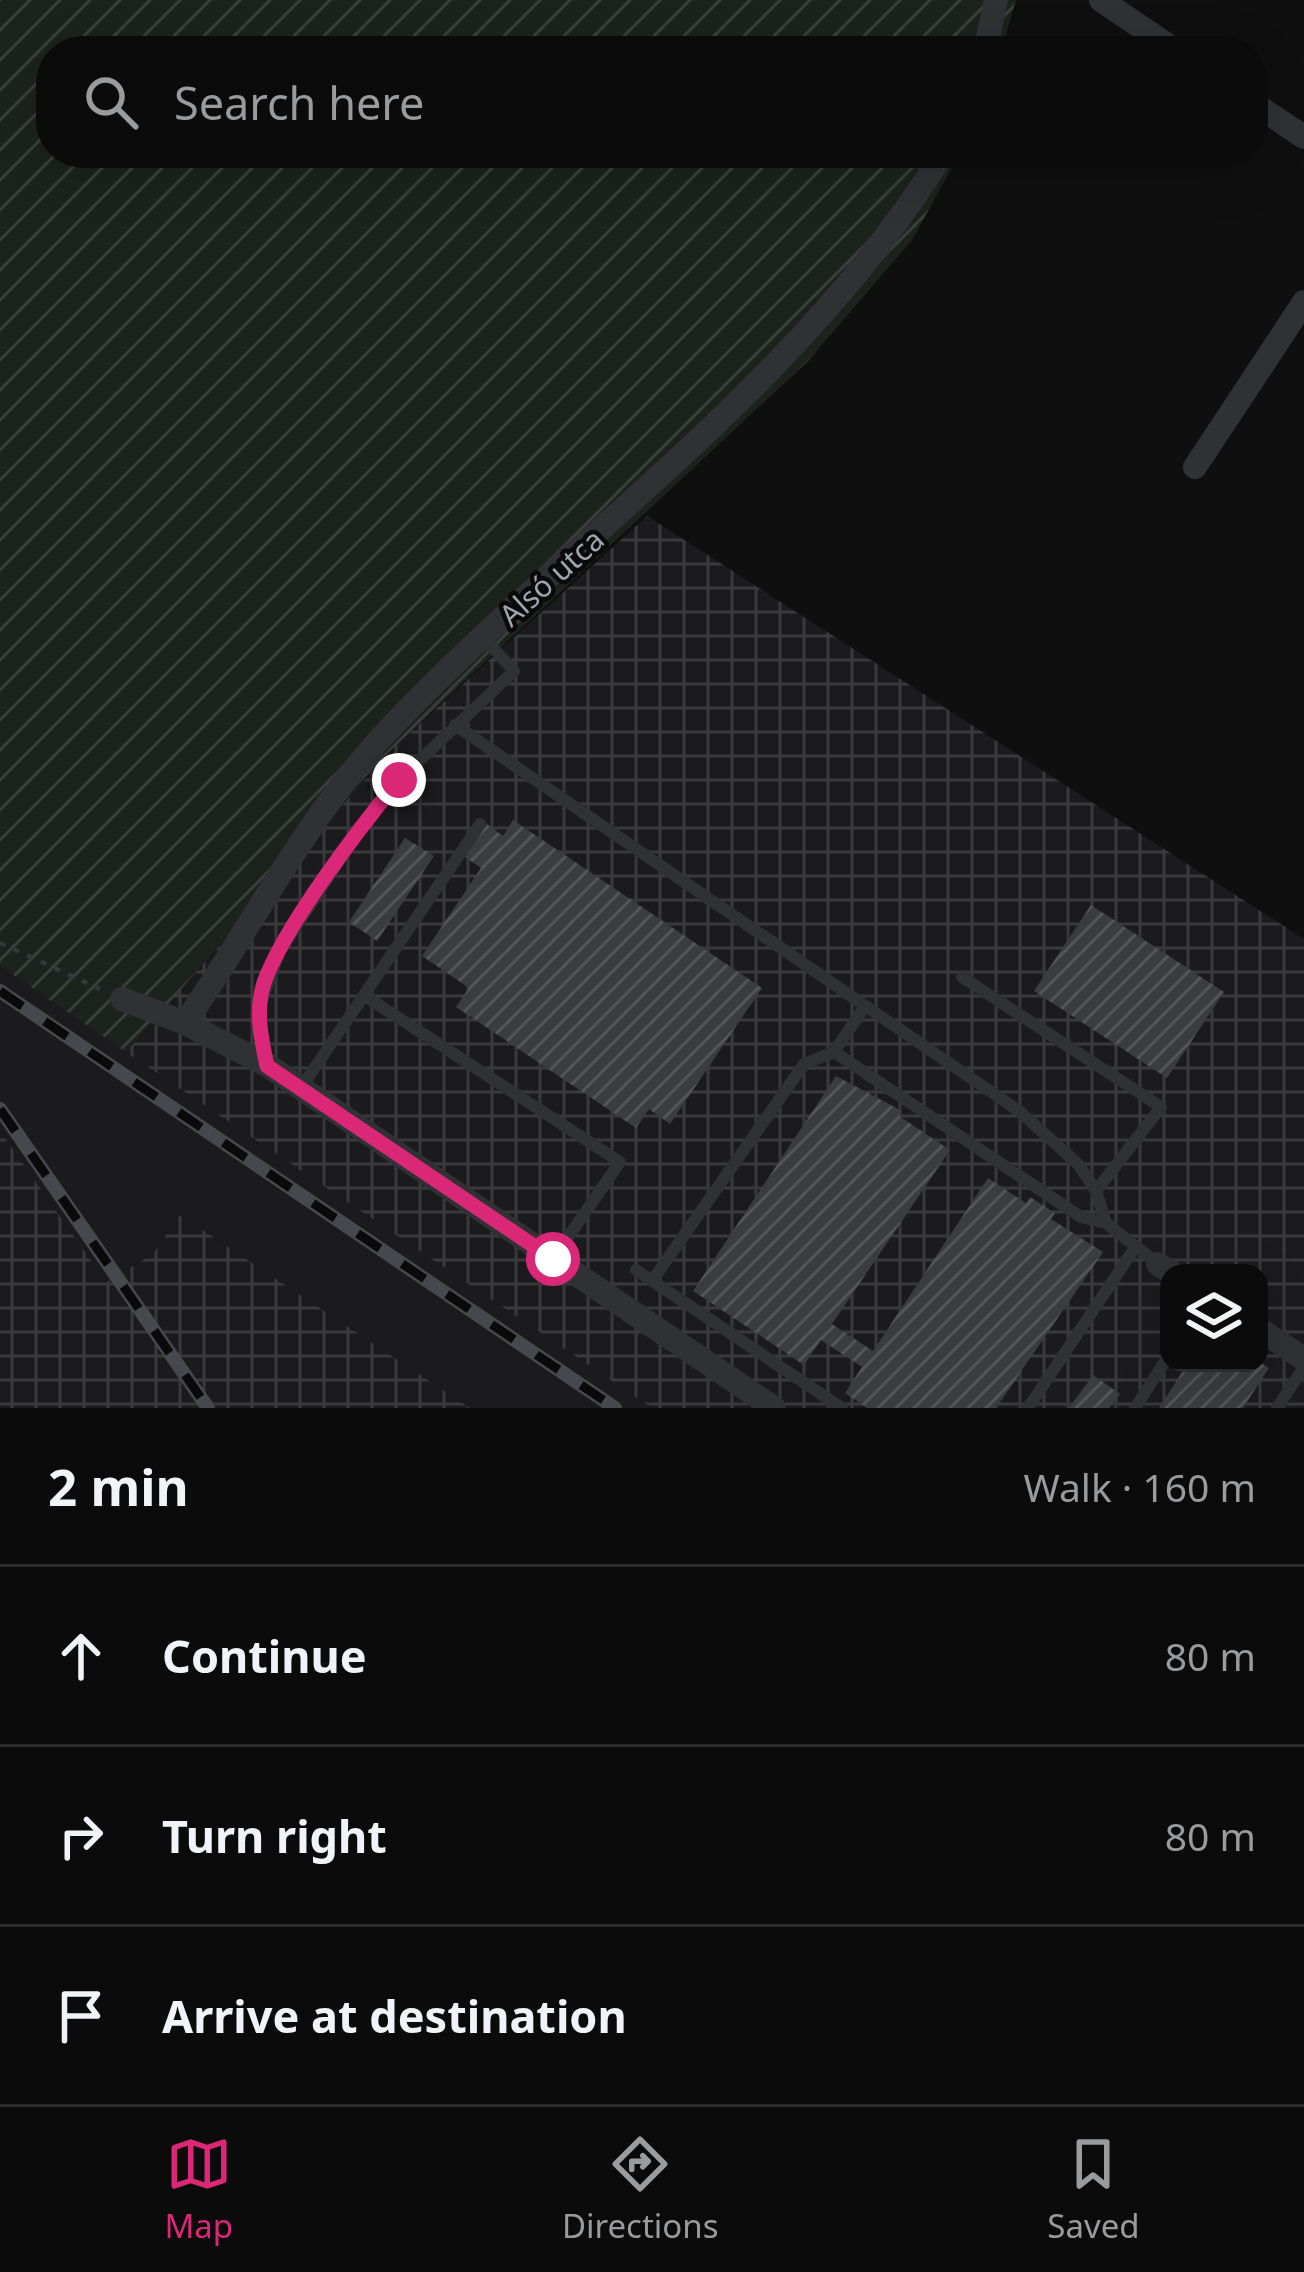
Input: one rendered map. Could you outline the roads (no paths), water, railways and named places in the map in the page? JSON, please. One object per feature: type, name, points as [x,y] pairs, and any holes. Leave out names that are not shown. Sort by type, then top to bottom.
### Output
[{"type":"street","points":[[988,36],[996,0]]},
{"type":"street","points":[[1101,0],[1155,36]]},
{"type":"street","points":[[1268,113],[1304,137]]},
{"type":"street","name":"Alsó utca","points":[[185,1023],[353,770],[484,638],[776,367],[847,292],[933,168]]},
{"type":"street","points":[[1195,467],[1304,302]]},
{"type":"street","points":[[122,999],[185,1023],[267,1066],[773,1408]]},
{"type":"street","points":[[1268,1336],[1304,1363]]},
{"type":"lane","points":[[267,1066],[259,1008],[280,951],[366,820],[455,724],[514,671],[484,638]]},
{"type":"lane","points":[[455,724],[1019,1112],[1079,1165],[1096,1191],[1106,1223]]},
{"type":"lane","points":[[301,1089],[480,824]]},
{"type":"lane","points":[[962,977],[1161,1107],[1096,1191]]},
{"type":"lane","points":[[365,996],[620,1162],[553,1259]]},
{"type":"lane","points":[[652,1281],[804,1064],[835,1052],[863,1009]]},
{"type":"lane","points":[[835,1052],[1081,1217],[1106,1223],[1160,1264]]},
{"type":"lane","points":[[1028,1408],[1136,1246]]},
{"type":"lane","points":[[636,1270],[842,1408]]},
{"type":"lane","points":[[1276,1408],[1304,1363]]},
{"type":"lane","points":[[1135,1408],[1160,1369]]},
{"type":"railway","points":[[0,991],[615,1408]]},
{"type":"railway","points":[[0,1109],[208,1408]]}]
